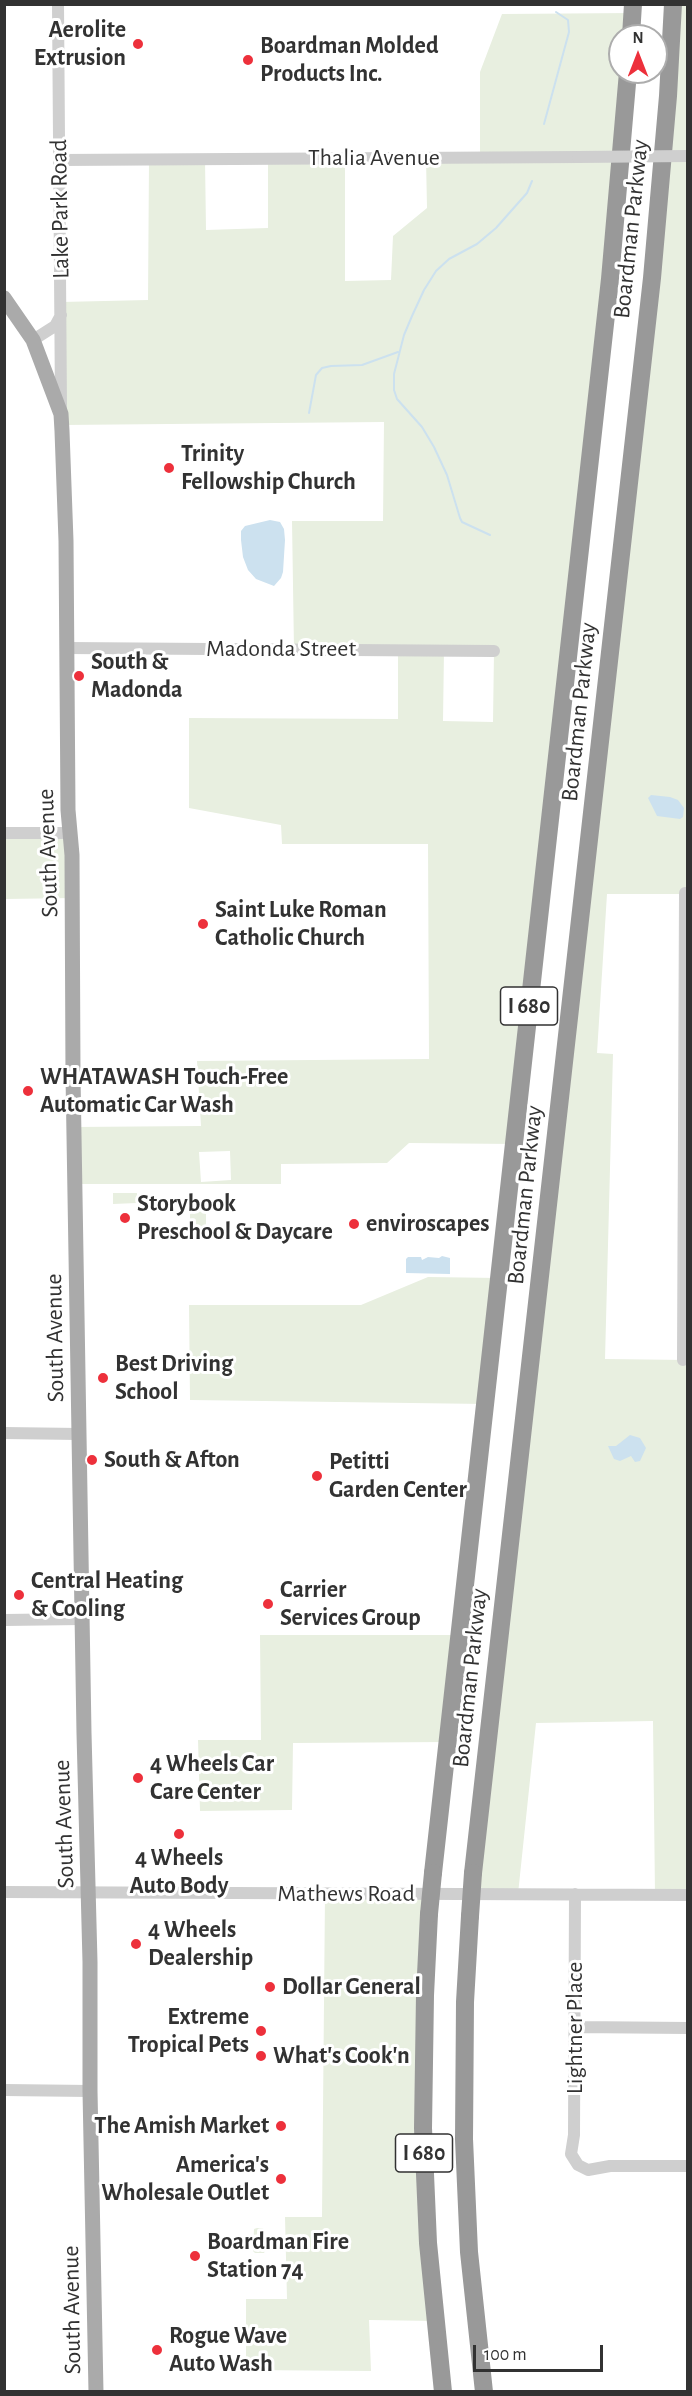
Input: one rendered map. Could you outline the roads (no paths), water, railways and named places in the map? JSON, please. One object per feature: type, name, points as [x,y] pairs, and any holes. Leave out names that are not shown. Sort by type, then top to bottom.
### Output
[{"type":"highway","points":[[632,24],[633,4]]},
{"type":"highway","name":"Boardman Parkway","points":[[484,2391],[469,2252],[465,2151],[465,2002],[473,1873],[652,278],[667,106],[673,4]]},
{"type":"highway","name":"Boardman Parkway","points":[[443,2391],[429,2254],[423,2128],[429,1914],[609,291],[627,84]]},
{"type":"main road","name":"South Avenue","points":[[4,298],[33,340],[61,414],[67,747],[72,855],[79,1434],[92,2046],[90,2091],[96,2391]]},
{"type":"street","name":"Lake Park Road","points":[[58,4],[61,414]]},
{"type":"street","name":"Thalia Avenue","points":[[60,160],[687,156]]},
{"type":"street","points":[[33,340],[54,326],[61,315]]},
{"type":"street","name":"Madonda Street","points":[[67,648],[494,651]]},
{"type":"street","points":[[4,832],[70,832]]},
{"type":"street","points":[[683,1360],[686,1140],[685,893]]},
{"type":"street","points":[[4,1433],[79,1434]]},
{"type":"street","points":[[4,1620],[82,1619]]},
{"type":"street","name":"Mathews Road","points":[[4,1892],[687,1895]]},
{"type":"street","name":"Lightner Place","points":[[575,1894],[574,2134],[571,2148],[574,2161],[582,2168],[593,2170],[609,2166],[687,2166]]},
{"type":"street","points":[[575,2027],[687,2028]]},
{"type":"street","points":[[4,2090],[90,2091]]},
{"type":"water","points":[[270,520],[280,522],[284,529],[285,540],[283,572],[274,586],[256,579],[248,570],[243,557],[241,540],[241,531],[245,526]]},
{"type":"water","points":[[651,795],[678,800],[684,808],[683,817],[680,819],[657,816],[648,798]]},
{"type":"water","points":[[442,1256],[450,1258],[450,1274],[406,1273],[408,1257],[421,1257],[422,1260]]},
{"type":"water","points":[[630,1435],[640,1438],[646,1448],[640,1461],[635,1462],[631,1456],[620,1461],[614,1459],[608,1446],[616,1446]]},
{"type":"waterway","points":[[544,124],[569,32],[568,20],[556,12]]},
{"type":"waterway","points":[[490,535],[462,522],[447,475],[434,447],[422,427],[397,399],[394,390],[394,374],[404,335],[424,290],[436,271],[449,259],[477,244],[496,228],[527,193],[532,181]]},
{"type":"waterway","points":[[309,413],[316,375],[322,368],[362,365],[398,352]]},
{"type":"place","name":"Aerolite Extrusion","points":[[138,44]]},
{"type":"place","name":"Boardman Molded Products Inc.","points":[[248,60]]},
{"type":"place","name":"Trinity Fellowship Church","points":[[169,468]]},
{"type":"place","name":"South & Madonda","points":[[79,676]]},
{"type":"place","name":"Saint Luke Roman Catholic Church","points":[[203,924]]},
{"type":"place","name":"WHATAWASH Touch-Free Automatic Car Wash","points":[[28,1091]]},
{"type":"place","name":"Storybook Preschool & Daycare","points":[[125,1218]]},
{"type":"place","name":"enviroscapes","points":[[354,1224]]},
{"type":"place","name":"Best Driving School","points":[[103,1378]]},
{"type":"place","name":"South & Afton","points":[[92,1460]]},
{"type":"place","name":"Petitti Garden Center","points":[[317,1476]]},
{"type":"place","name":"Central Heating & Cooling","points":[[19,1595]]},
{"type":"place","name":"Carrier Services Group","points":[[268,1604]]},
{"type":"place","name":"4 Wheels Car Care Center","points":[[138,1778]]},
{"type":"place","name":"4 Wheels Auto Body","points":[[179,1834]]},
{"type":"place","name":"4 Wheels Dealership","points":[[136,1944]]},
{"type":"place","name":"Dollar General","points":[[270,1987]]},
{"type":"place","name":"Extreme Tropical Pets","points":[[261,2031]]},
{"type":"place","name":"What's Cook'n","points":[[261,2056]]},
{"type":"place","name":"The Amish Market","points":[[281,2126]]},
{"type":"place","name":"America's Wholesale Outlet","points":[[281,2179]]},
{"type":"place","name":"Boardman Fire Station 74","points":[[195,2256]]},
{"type":"place","name":"Rogue Wave Auto Wash","points":[[157,2350]]}]
